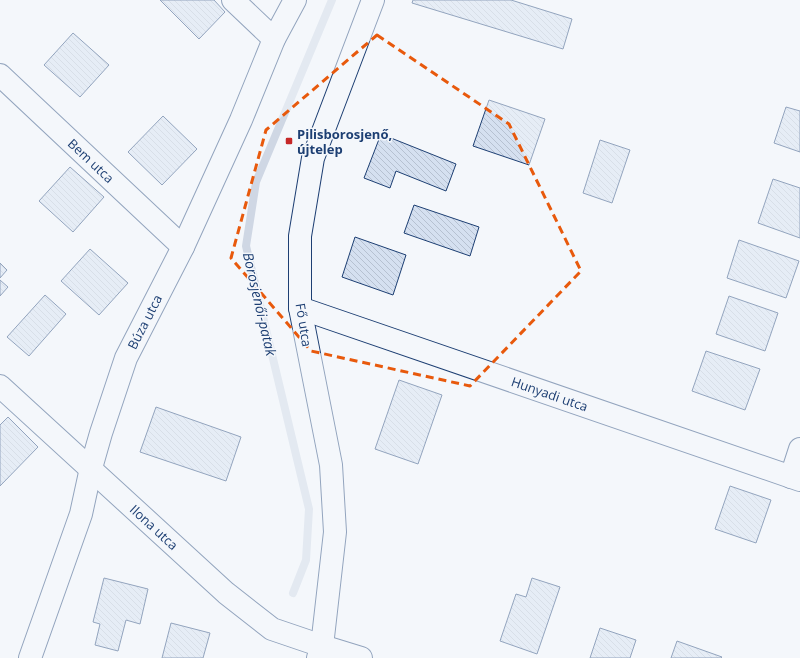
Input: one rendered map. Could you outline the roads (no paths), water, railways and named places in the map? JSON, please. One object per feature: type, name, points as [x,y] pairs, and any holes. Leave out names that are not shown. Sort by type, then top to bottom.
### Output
[{"type":"street","points":[[234,0],[274,39]]},
{"type":"street","name":"Búza utca","points":[[30,658],[81,514],[91,468],[126,358],[183,247],[241,120],[274,39],[295,0]]},
{"type":"street","name":"Fő utca","points":[[320,652],[335,532],[331,465],[300,308],[300,236],[313,158],[373,0]]},
{"type":"street","name":"Bem utca","points":[[0,74],[183,247]]},
{"type":"street","name":"Hunyadi utca","points":[[300,308],[795,479]]},
{"type":"street","name":"Ilona utca","points":[[0,386],[231,598],[272,628],[320,652],[361,658]]},
{"type":"street","points":[[795,479],[800,449]]},
{"type":"waterway","name":"Borosjenői-patak","points":[[293,593],[306,560],[309,509],[246,246],[256,182],[332,0]]},
{"type":"place","name":"Pilisborosjenő, újtelep","points":[[289,141]]}]
